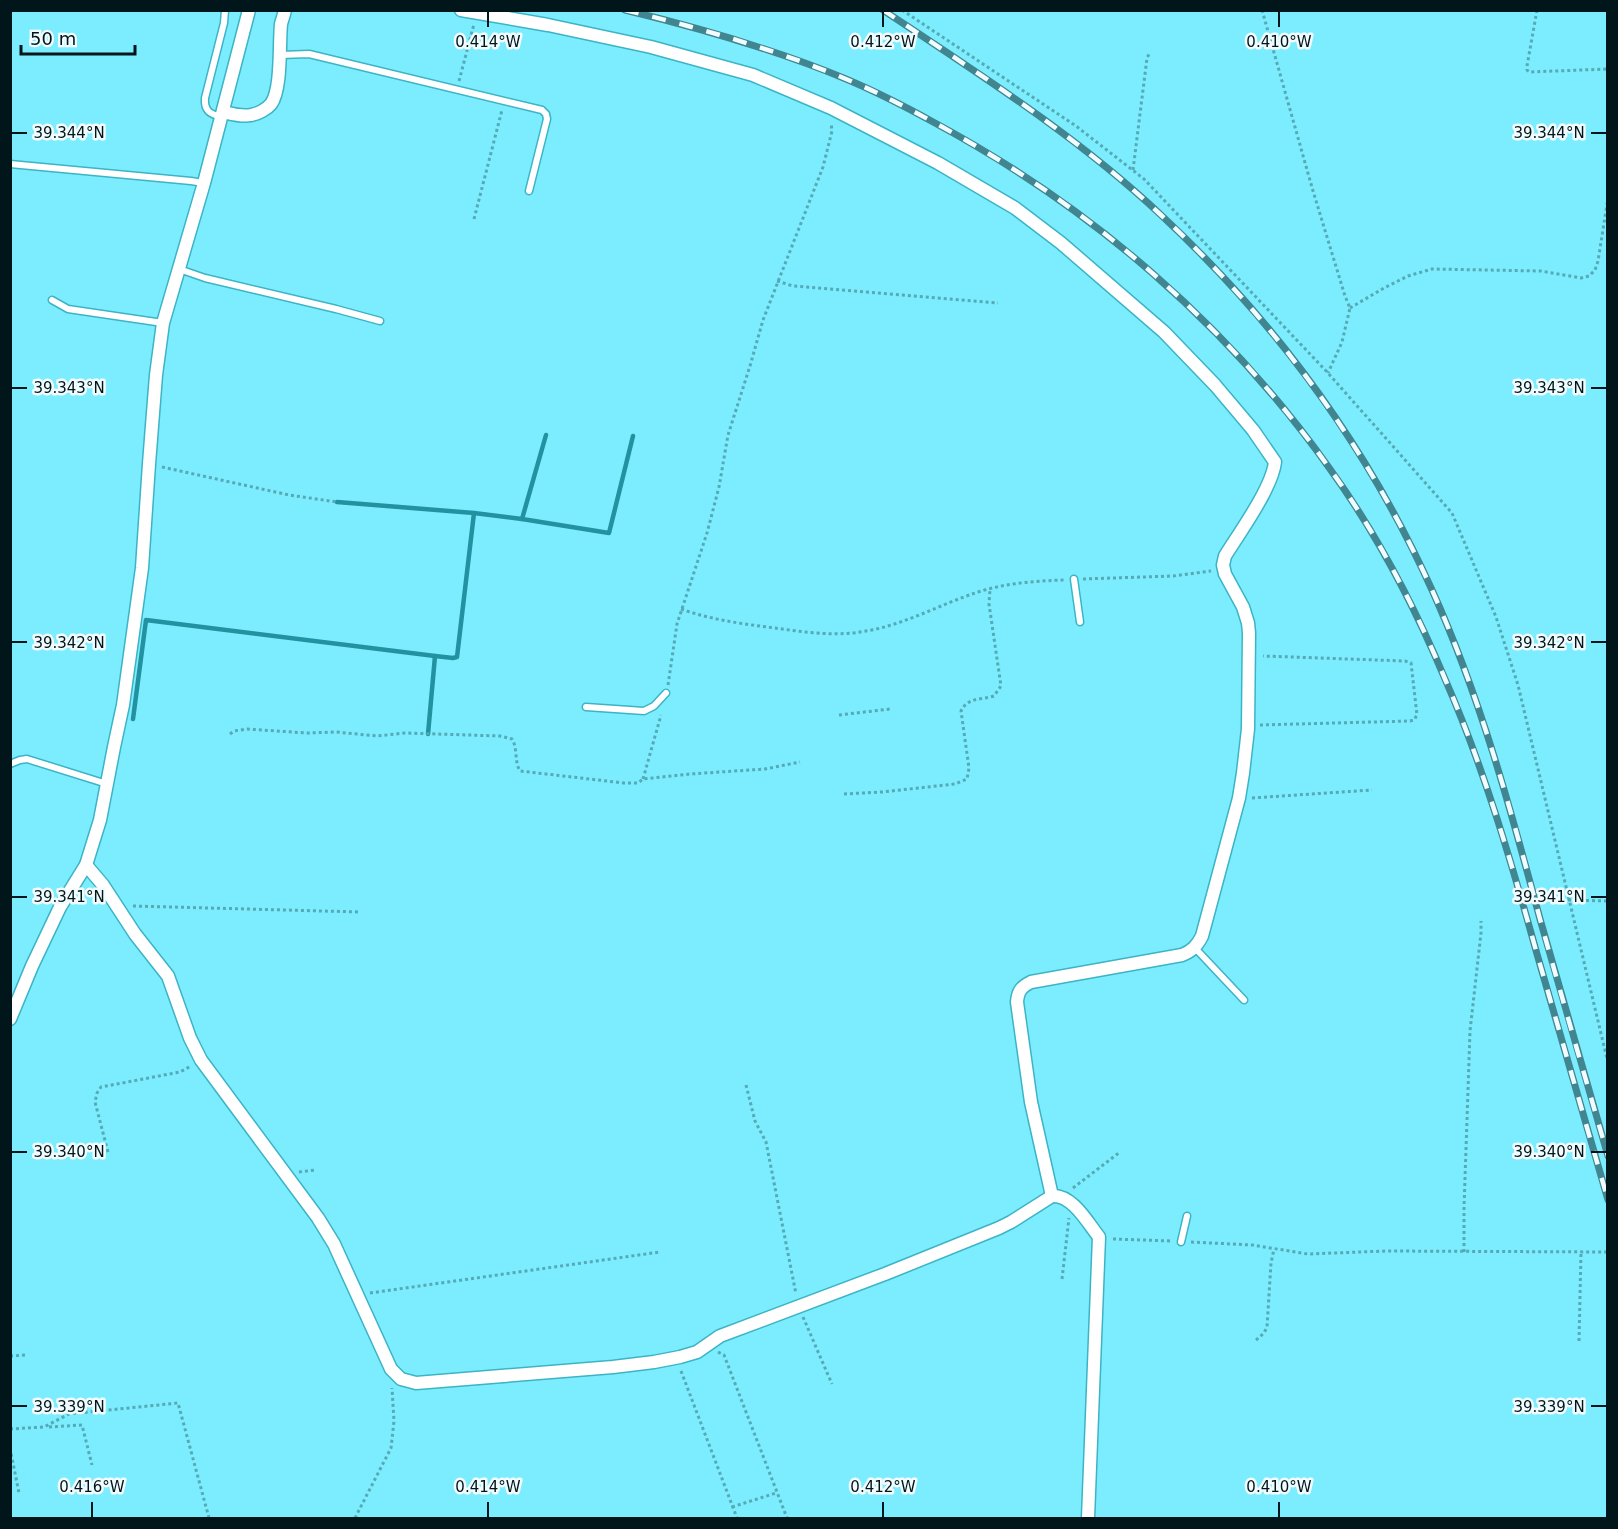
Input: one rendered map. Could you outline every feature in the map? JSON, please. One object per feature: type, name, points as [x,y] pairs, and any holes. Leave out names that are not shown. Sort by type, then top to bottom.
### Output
[{"type":"street","points":[[10,1019],[60,907],[86,865],[100,820],[123,705],[142,568],[156,375],[163,322],[204,183],[249,10]]},
{"type":"street","points":[[222,115],[252,115],[271,104],[277,85],[285,10]]},
{"type":"street","points":[[461,10],[548,25],[651,47],[753,75],[831,108],[938,163],[1015,208],[1107,282],[1164,332],[1215,385],[1253,430],[1275,462],[1274,472],[1265,491],[1226,556],[1223,565],[1248,623],[1248,729],[1239,798],[1202,936],[1195,948],[1182,955],[1031,982],[1022,986],[1017,993],[1030,1102],[1057,1196],[1073,1204],[1099,1237],[1089,1518]]},
{"type":"street","points":[[86,865],[168,976],[190,1038],[201,1060],[318,1218],[334,1244],[391,1369],[401,1379],[416,1383],[602,1368],[654,1362],[697,1352],[720,1336],[999,1228],[1057,1196]]},
{"type":"lane","points":[[222,115],[210,114],[205,105],[205,98],[224,23],[225,10]]},
{"type":"lane","points":[[280,55],[309,54],[542,110],[548,118],[529,191]]},
{"type":"lane","points":[[10,164],[204,183]]},
{"type":"lane","points":[[179,268],[205,278],[380,321]]},
{"type":"lane","points":[[52,300],[68,309],[163,322]]},
{"type":"lane","points":[[1074,579],[1080,622]]},
{"type":"lane","points":[[586,707],[644,711],[654,706],[666,693]]},
{"type":"lane","points":[[10,764],[27,759],[107,784]]},
{"type":"lane","points":[[1195,948],[1244,1000]]},
{"type":"lane","points":[[1181,1242],[1186,1216]]},
{"type":"path","points":[[902,10],[1076,126],[1144,179],[1328,373],[1452,513],[1496,617],[1518,685],[1608,1063]]},
{"type":"path","points":[[1262,10],[1344,296],[1350,308],[1342,342],[1328,373]]},
{"type":"path","points":[[1537,10],[1527,66],[1529,72],[1608,69]]},
{"type":"path","points":[[459,82],[476,13]]},
{"type":"path","points":[[1133,170],[1147,58],[1150,52]]},
{"type":"path","points":[[474,219],[504,102]]},
{"type":"path","points":[[643,779],[666,693],[676,624],[707,533],[719,486],[728,435],[763,320],[823,167],[832,131],[831,108]]},
{"type":"path","points":[[1350,308],[1408,276],[1432,269],[1541,271],[1581,278],[1589,276],[1595,270],[1598,261],[1608,198]]},
{"type":"path","points":[[777,281],[794,286],[998,303]]},
{"type":"path","points":[[149,464],[289,495],[337,502]]},
{"type":"path","points":[[681,609],[731,623],[805,632],[865,632],[990,589],[1019,583],[1173,576],[1224,569]]},
{"type":"path","points":[[844,794],[955,784],[968,779],[969,768],[960,717],[961,711],[966,702],[994,696],[1001,686],[989,604],[990,589]]},
{"type":"path","points":[[1249,655],[1405,661],[1411,663],[1413,668],[1417,715],[1414,720],[1259,725]]},
{"type":"path","points":[[839,715],[890,709]]},
{"type":"path","points":[[230,734],[247,729],[377,736],[405,733],[500,736],[512,739],[516,745],[516,765],[520,771],[624,783],[638,783],[643,779],[690,774],[765,769],[800,762]]},
{"type":"path","points":[[1239,798],[1372,790]]},
{"type":"path","points":[[1568,900],[1608,901]]},
{"type":"path","points":[[116,906],[361,912]]},
{"type":"path","points":[[1464,1252],[1470,1031],[1481,933],[1480,921]]},
{"type":"path","points":[[108,1152],[95,1102],[101,1087],[180,1072],[201,1060]]},
{"type":"path","points":[[746,1085],[755,1121],[766,1142],[799,1306],[832,1384]]},
{"type":"path","points":[[1057,1196],[1120,1152]]},
{"type":"path","points":[[1062,1279],[1069,1215],[1073,1204]]},
{"type":"path","points":[[1099,1237],[1252,1245],[1308,1254],[1386,1251],[1608,1252]]},
{"type":"path","points":[[1256,1340],[1264,1334],[1267,1327],[1274,1249]]},
{"type":"path","points":[[356,1295],[660,1252]]},
{"type":"path","points":[[1579,1341],[1581,1252]]},
{"type":"path","points":[[706,1345],[724,1355],[787,1518]]},
{"type":"path","points":[[10,1356],[26,1355]]},
{"type":"path","points":[[675,1358],[737,1518]]},
{"type":"path","points":[[357,1517],[391,1448],[394,1421],[391,1369]]},
{"type":"path","points":[[44,1427],[69,1414],[178,1404],[209,1518]]},
{"type":"path","points":[[10,1429],[82,1425],[92,1465]]},
{"type":"path","points":[[10,1448],[19,1493]]},
{"type":"path","points":[[732,1507],[777,1493]]},
{"type":"waterway","points":[[546,435],[522,519],[609,533],[633,436]]},
{"type":"waterway","points":[[337,502],[522,519]]},
{"type":"waterway","points":[[133,719],[146,620],[457,657],[474,513]]},
{"type":"waterway","points":[[428,734],[435,656]]},
{"type":"railway","points":[[625,10],[737,40],[819,68],[891,100],[993,156],[1048,192],[1152,273],[1201,318],[1290,416],[1330,469],[1379,544],[1421,624],[1459,713],[1507,850],[1608,1200]]},
{"type":"railway","points":[[883,10],[1061,132],[1129,186],[1161,215],[1203,256],[1280,343],[1315,389],[1379,486],[1432,590],[1465,670],[1505,794],[1608,1156]]}]
